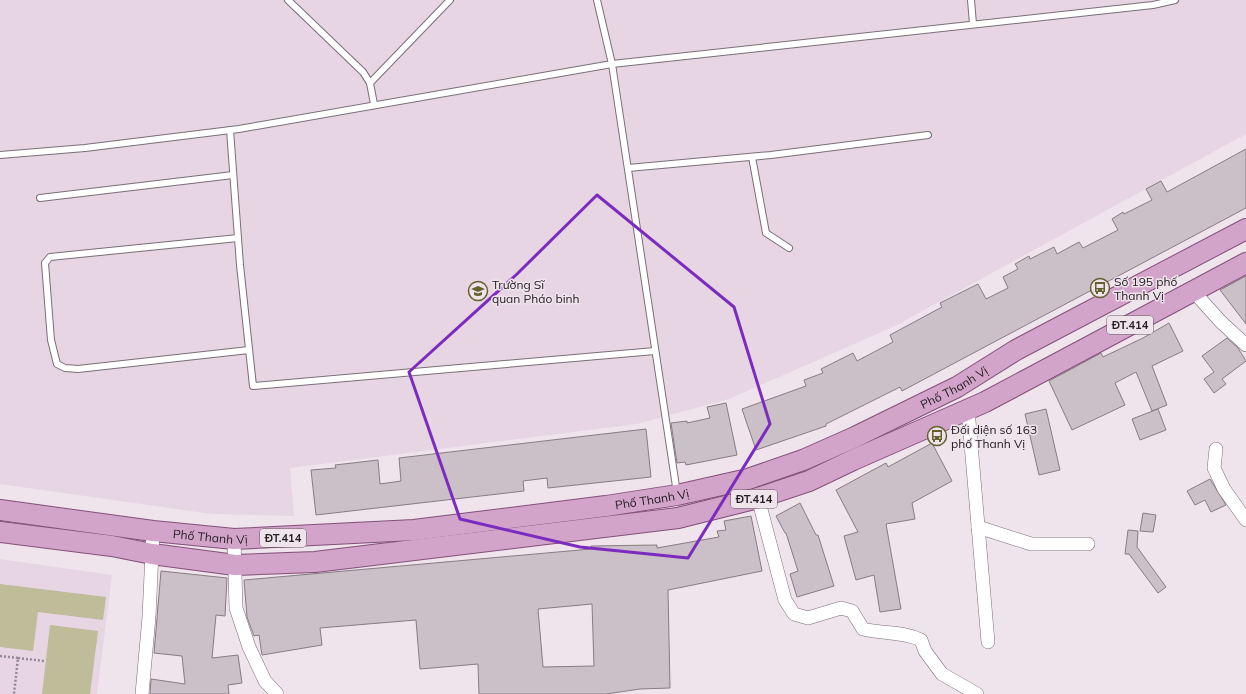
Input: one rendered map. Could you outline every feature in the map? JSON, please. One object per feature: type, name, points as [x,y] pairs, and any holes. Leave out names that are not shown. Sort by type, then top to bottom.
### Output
[{"type":"main road","name":"Phố Thanh Vị","points":[[0,510],[153,531],[234,540],[414,530],[606,506],[677,495],[748,479],[803,460],[855,437],[957,387],[1016,350],[1246,229]]},
{"type":"main road","name":"Phố Thanh Vị","points":[[0,532],[112,546],[152,554],[234,565],[314,562],[678,518],[758,498],[809,482],[985,402],[1246,263]]},
{"type":"street","points":[[1194,292],[1221,322],[1246,345]]},
{"type":"street","points":[[968,409],[988,642]]},
{"type":"street","points":[[1216,449],[1214,468],[1224,489],[1246,520]]},
{"type":"street","points":[[758,498],[785,600],[794,614],[808,618],[841,608],[852,611],[863,629],[875,632],[910,634],[921,640],[925,651],[942,674],[977,694]]},
{"type":"street","points":[[978,527],[1031,544],[1088,544]]},
{"type":"street","points":[[142,694],[149,617],[153,531]]},
{"type":"street","points":[[234,540],[236,608],[245,634],[265,681],[277,694]]},
{"type":"lane","points":[[288,0],[363,72],[370,83],[374,104]]},
{"type":"lane","points":[[370,83],[450,0]]},
{"type":"lane","points":[[597,0],[612,64],[677,495]]},
{"type":"lane","points":[[970,0],[973,24]]},
{"type":"lane","points":[[0,155],[84,148],[230,130],[612,64],[1153,5],[1175,0]]},
{"type":"lane","points":[[230,130],[238,238],[253,386],[655,350]]},
{"type":"lane","points":[[628,168],[752,157],[928,135]]},
{"type":"lane","points":[[752,157],[766,233],[789,248]]},
{"type":"lane","points":[[40,198],[233,175]]},
{"type":"lane","points":[[238,238],[50,257],[45,263],[51,340],[58,364],[64,368],[78,369],[249,350]]},
{"type":"path","points":[[0,656],[44,661]]},
{"type":"path","points":[[14,694],[18,658]]},
{"type":"highlighted area","points":[[597,195],[734,307],[770,424],[688,558],[580,547],[460,519],[409,372],[517,274]]},
{"type":"shaded area","name":"Trường Sĩ quan Pháo binh","points":[[0,0],[1246,0],[1246,134],[895,326],[729,399],[637,424],[290,468],[294,516],[212,514],[0,484]]},
{"type":"shaded area","points":[[0,559],[112,575],[97,694],[0,694]]},
{"type":"shaded area","points":[[0,584],[106,597],[103,620],[38,612],[33,651],[0,647]]},
{"type":"shaded area","points":[[50,625],[98,631],[90,694],[42,694]]},
{"type":"building","points":[[1246,149],[1246,208],[902,391],[900,387],[826,424],[826,426],[756,450],[742,409],[806,386],[804,380],[823,373],[821,369],[853,353],[857,361],[893,342],[890,335],[942,307],[940,303],[978,284],[986,299],[1008,288],[1003,277],[1018,269],[1015,264],[1029,256],[1030,259],[1054,247],[1057,254],[1079,242],[1083,248],[1118,230],[1112,219],[1123,212],[1124,214],[1152,200],[1146,189],[1161,181],[1167,192]]},
{"type":"building","points":[[1246,276],[1246,324],[1220,290]]},
{"type":"building","points":[[1169,323],[1183,351],[1152,366],[1167,405],[1152,411],[1136,372],[1115,383],[1125,405],[1072,430],[1049,381],[1101,353],[1103,357],[1143,338]]},
{"type":"building","points":[[1227,338],[1238,348],[1246,361],[1222,379],[1226,384],[1214,393],[1204,379],[1214,372],[1202,356]]},
{"type":"building","points":[[726,403],[737,455],[686,465],[685,462],[677,463],[671,423],[687,421],[687,423],[710,418],[707,407]]},
{"type":"building","points":[[1046,409],[1060,470],[1039,475],[1025,414]]},
{"type":"building","points":[[1158,409],[1166,430],[1140,440],[1132,419]]},
{"type":"building","points":[[646,429],[651,477],[548,488],[547,478],[523,481],[524,491],[316,515],[311,470],[336,468],[335,465],[378,460],[380,484],[401,481],[399,458]]},
{"type":"building","points":[[932,443],[952,481],[912,503],[915,519],[886,524],[901,609],[880,612],[874,575],[856,580],[844,536],[858,532],[836,490],[886,463],[888,467]]},
{"type":"building","points":[[1210,479],[1226,505],[1211,512],[1205,500],[1195,505],[1187,491]]},
{"type":"building","points":[[800,503],[816,535],[818,535],[834,586],[797,597],[790,574],[798,571],[786,533],[776,516]]},
{"type":"building","points":[[1143,513],[1156,515],[1153,532],[1140,531]]},
{"type":"building","points":[[751,516],[762,571],[668,590],[670,688],[640,689],[606,694],[479,694],[478,664],[420,669],[416,620],[320,628],[322,645],[262,655],[259,635],[254,636],[247,617],[244,580],[591,549],[591,546],[657,545],[657,548],[719,537],[717,531],[726,530],[724,521]],"holes":[[[592,604],[594,666],[543,667],[538,609]]]},
{"type":"building","points":[[1128,530],[1138,531],[1137,547],[1166,587],[1158,593],[1129,554],[1125,554]]},
{"type":"building","points":[[161,571],[227,578],[225,616],[216,615],[212,658],[238,655],[242,683],[228,685],[229,694],[150,694],[151,679],[185,684],[182,656],[154,653]]},
{"type":"place","name":"Số 195 phố Thanh Vị","points":[[1100,288]]},
{"type":"place","name":"Trường Sĩ quan Pháo binh","points":[[478,291]]},
{"type":"place","name":"Đối diện số 163 phố Thanh Vị","points":[[937,436]]}]
